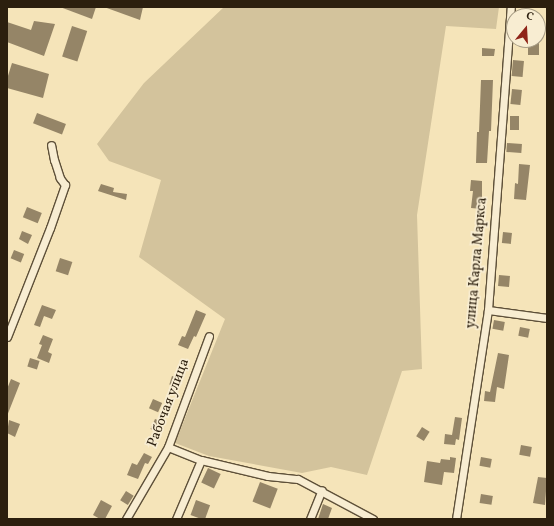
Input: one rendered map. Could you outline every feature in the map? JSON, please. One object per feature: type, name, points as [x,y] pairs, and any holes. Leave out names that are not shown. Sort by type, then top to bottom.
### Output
[{"type":"street","name":"улица Карла Маркса","points":[[456,519],[488,310],[511,7]]},
{"type":"street","points":[[7,337],[50,228],[65,185],[60,178],[51,145]]},
{"type":"street","points":[[488,310],[547,318]]},
{"type":"street","name":"Рабочая улица","points":[[126,519],[168,447],[209,336]]},
{"type":"street","points":[[168,447],[201,460],[268,476],[298,479],[322,490],[373,519]]},
{"type":"street","points":[[176,519],[201,460]]},
{"type":"street","points":[[310,519],[322,490]]},
{"type":"shaded area","points":[[224,7],[499,7],[496,29],[446,26],[417,215],[422,369],[402,371],[367,475],[331,467],[302,473],[209,456],[175,443],[225,319],[139,257],[161,180],[109,161],[97,144],[144,83]]},
{"type":"building","points":[[60,7],[96,7],[92,19]]},
{"type":"building","points":[[104,7],[143,7],[140,20]]},
{"type":"building","points":[[34,21],[55,24],[44,56],[7,42],[7,22],[31,30]]},
{"type":"building","points":[[72,26],[87,31],[77,61],[62,56]]},
{"type":"building","points":[[482,48],[495,49],[494,56],[482,56]]},
{"type":"building","points":[[528,48],[539,48],[539,55],[528,55]]},
{"type":"building","points":[[513,60],[524,61],[523,77],[512,76]]},
{"type":"building","points":[[12,63],[49,74],[43,98],[7,88],[7,79]]},
{"type":"building","points":[[481,80],[493,80],[491,131],[489,131],[487,163],[476,163]]},
{"type":"building","points":[[512,89],[522,90],[520,105],[510,104]]},
{"type":"building","points":[[37,113],[66,124],[62,134],[33,123]]},
{"type":"building","points":[[510,116],[519,116],[519,130],[510,130]]},
{"type":"building","points":[[507,143],[522,144],[521,153],[506,152]]},
{"type":"building","points":[[519,164],[530,165],[526,200],[514,199],[515,183],[518,184]]},
{"type":"building","points":[[471,180],[482,181],[482,209],[471,208],[473,191],[470,191]]},
{"type":"building","points":[[101,184],[114,188],[113,192],[127,194],[126,200],[98,191]]},
{"type":"building","points":[[27,207],[42,213],[38,223],[23,217]]},
{"type":"building","points":[[22,231],[32,235],[28,244],[19,239]]},
{"type":"building","points":[[503,232],[512,233],[511,244],[502,243]]},
{"type":"building","points":[[14,250],[24,254],[21,262],[11,258]]},
{"type":"building","points":[[60,258],[72,262],[68,275],[56,271]]},
{"type":"building","points":[[499,275],[510,276],[509,287],[498,286]]},
{"type":"building","points":[[42,305],[56,310],[52,319],[44,316],[40,327],[34,325]]},
{"type":"building","points":[[196,310],[206,314],[196,337],[194,336],[188,349],[178,345],[182,336],[185,337]]},
{"type":"building","points":[[494,320],[505,322],[503,331],[492,329]]},
{"type":"building","points":[[520,327],[530,329],[528,338],[518,336]]},
{"type":"building","points":[[43,335],[53,339],[48,352],[52,354],[49,363],[37,358],[42,345],[39,344]]},
{"type":"building","points":[[498,353],[509,355],[504,389],[497,387],[495,402],[484,401],[485,391],[490,392]]},
{"type":"building","points":[[30,358],[40,361],[37,370],[27,367]]},
{"type":"building","points":[[172,376],[182,379],[179,388],[169,385]]},
{"type":"building","points":[[11,379],[20,383],[7,416],[7,389]]},
{"type":"building","points":[[153,399],[162,403],[158,412],[149,408]]},
{"type":"building","points":[[455,417],[462,418],[459,440],[456,439],[455,445],[444,444],[445,434],[452,435]]},
{"type":"building","points":[[155,419],[164,423],[160,433],[151,429]]},
{"type":"building","points":[[9,420],[20,424],[15,437],[7,433]]},
{"type":"building","points":[[422,427],[430,432],[424,441],[416,436]]},
{"type":"building","points":[[521,445],[532,447],[530,457],[519,455]]},
{"type":"building","points":[[144,453],[152,457],[148,464],[145,463],[138,479],[127,475],[132,463],[137,465]]},
{"type":"building","points":[[450,457],[456,458],[454,473],[444,472],[442,485],[424,482],[427,461],[440,463],[441,459],[450,460]]},
{"type":"building","points":[[481,457],[492,459],[490,468],[479,466]]},
{"type":"building","points":[[208,468],[221,474],[214,488],[201,483]]},
{"type":"building","points":[[538,477],[547,478],[545,505],[533,503]]},
{"type":"building","points":[[260,482],[278,489],[270,508],[252,502]]},
{"type":"building","points":[[126,491],[134,496],[128,505],[120,500]]},
{"type":"building","points":[[481,494],[493,496],[491,505],[480,503]]},
{"type":"building","points":[[101,500],[112,506],[105,519],[100,519],[93,515]]},
{"type":"building","points":[[196,500],[210,505],[205,519],[191,515]]},
{"type":"building","points":[[323,504],[332,508],[328,519],[318,519]]}]
